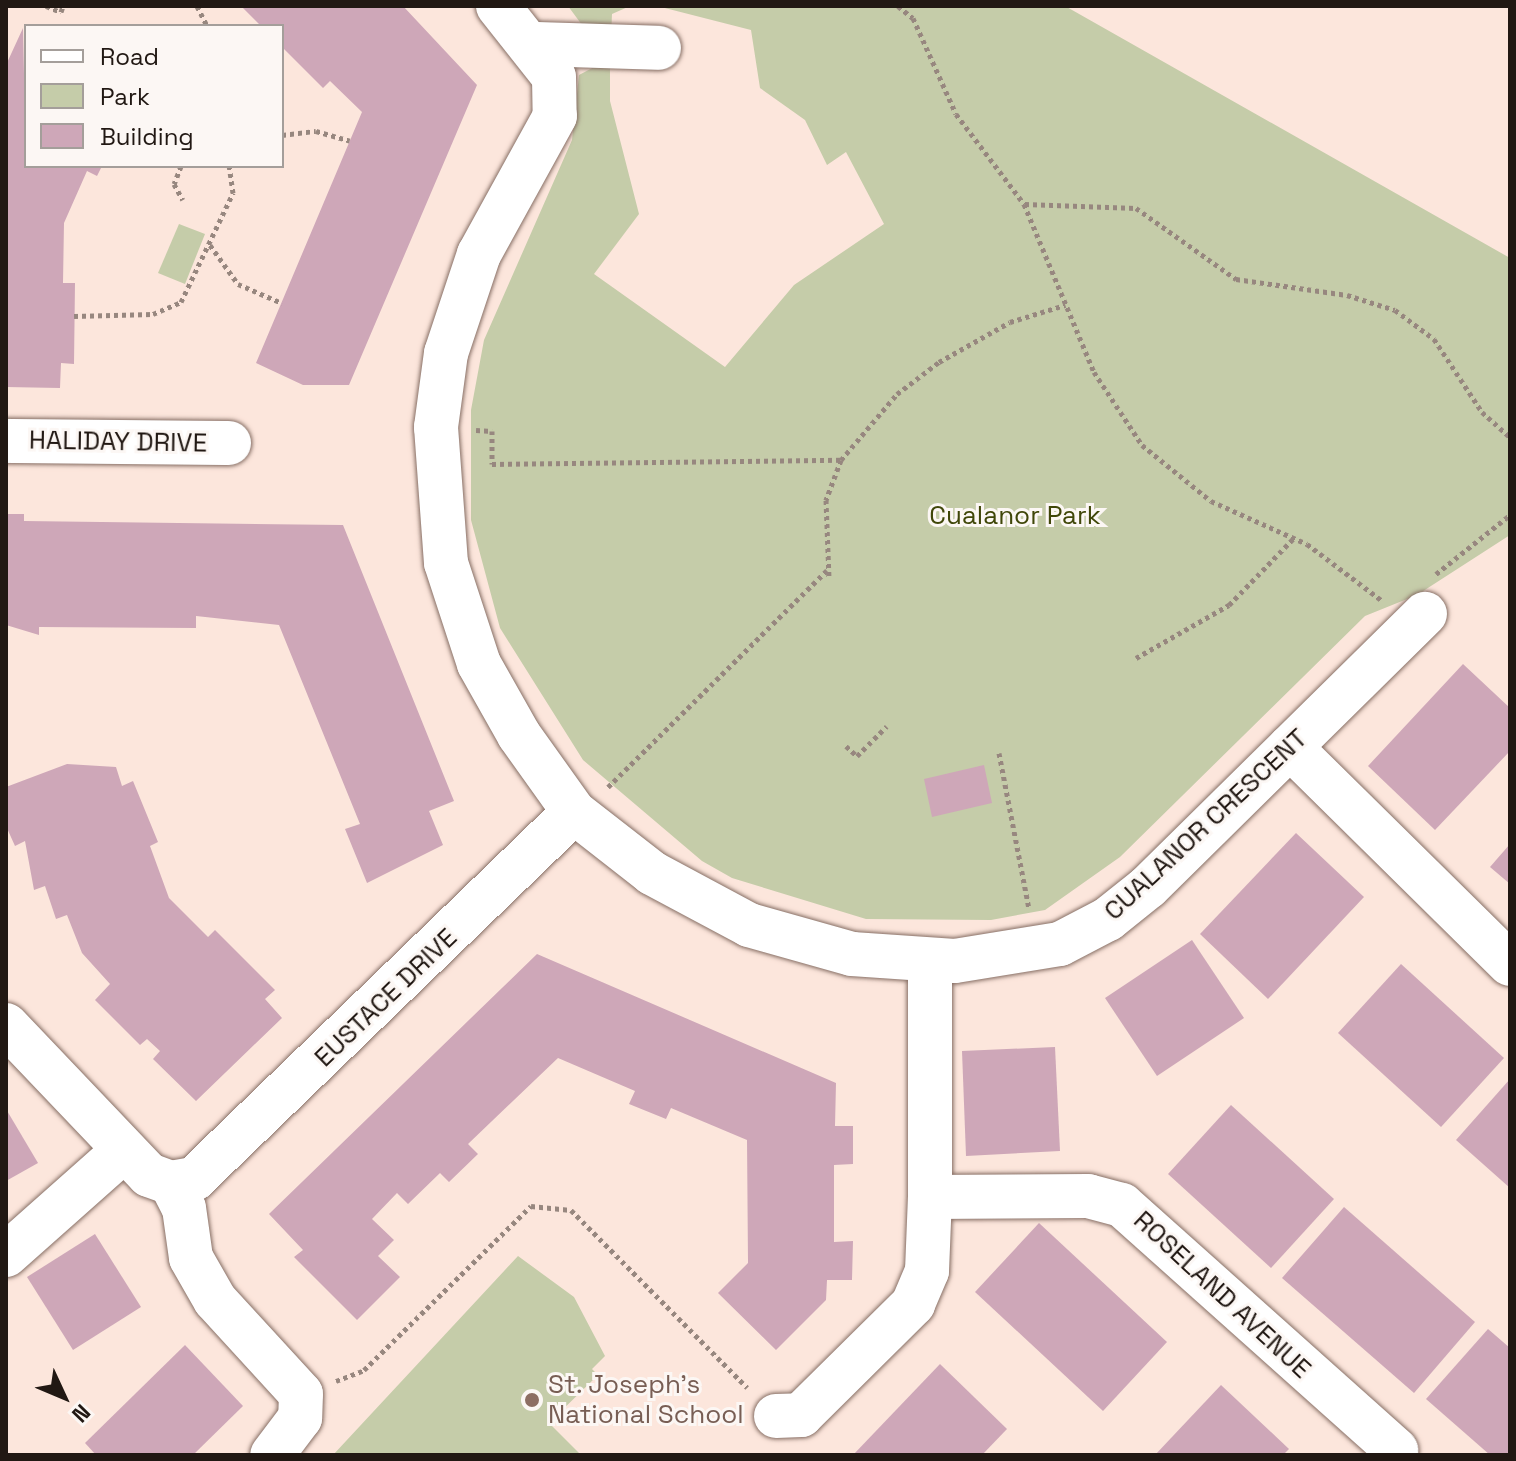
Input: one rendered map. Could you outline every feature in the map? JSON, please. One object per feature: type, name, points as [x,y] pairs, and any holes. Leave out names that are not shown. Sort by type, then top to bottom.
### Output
[{"type":"street","name":"CUALANOR CRESCENT","points":[[498,6],[535,44],[554,77],[555,116],[466,285],[446,353],[436,427],[446,563],[462,620],[494,696],[577,815],[687,895],[749,925],[852,954],[930,961],[1039,950],[1121,910],[1290,747],[1407,600]]},
{"type":"street","points":[[535,44],[659,48]]},
{"type":"street","name":"HALIDAY DRIVE","points":[[6,441],[229,443]]},
{"type":"street","points":[[1290,747],[1510,964]]},
{"type":"street","name":"EUSTACE DRIVE","points":[[183,1181],[577,815]]},
{"type":"street","points":[[776,1416],[801,1415],[913,1304],[927,1271],[930,961]]},
{"type":"street","points":[[6,1025],[123,1151],[183,1181],[191,1258],[215,1300],[301,1394],[300,1418],[272,1455]]},
{"type":"street","points":[[6,1255],[123,1151]]},
{"type":"street","name":"ROSELAND AVENUE","points":[[930,1197],[1088,1196],[1122,1205],[1396,1453]]},
{"type":"path","points":[[46,6],[61,12],[63,6]]},
{"type":"path","points":[[197,6],[206,24]]},
{"type":"path","points":[[898,6],[913,18],[956,114],[1024,204],[1094,372],[1142,445],[1211,501],[1295,537],[1372,592]]},
{"type":"path","points":[[284,135],[316,131],[350,141]]},
{"type":"path","points":[[180,168],[174,184],[183,200]]},
{"type":"path","points":[[74,316],[174,307],[233,193],[229,168]]},
{"type":"path","points":[[1024,204],[1136,208],[1236,279],[1347,295],[1395,310],[1434,339],[1482,412],[1510,437]]},
{"type":"path","points":[[209,244],[238,284],[282,303]]},
{"type":"path","points":[[577,815],[828,574],[826,500],[841,460],[928,370],[1010,322],[1065,305]]},
{"type":"path","points":[[436,427],[492,431],[492,464],[841,460]]},
{"type":"path","points":[[1407,600],[1510,515]]},
{"type":"path","points":[[1136,658],[1229,605],[1295,537]]},
{"type":"path","points":[[846,746],[857,756],[887,726]]},
{"type":"path","points":[[999,753],[1039,950]]},
{"type":"path","points":[[301,1394],[364,1370],[531,1206],[571,1210],[776,1416]]},
{"type":"green space","points":[[568,6],[630,6],[612,14],[611,36],[582,25]]},
{"type":"green space","name":"Cualanor Park","points":[[657,6],[1065,6],[1510,258],[1510,535],[1417,595],[1365,616],[1120,857],[1045,910],[991,920],[866,919],[732,878],[702,861],[583,760],[500,628],[471,520],[471,410],[484,340],[572,140],[579,75],[598,65],[610,66],[610,101],[639,214],[594,274],[725,367],[794,285],[884,224],[846,152],[827,165],[805,120],[760,88],[751,30]]},
{"type":"green space","points":[[179,224],[205,234],[185,284],[158,273]]},
{"type":"green space","name":"St. Joseph's National School","points":[[518,1256],[574,1297],[605,1356],[592,1369],[598,1375],[549,1423],[581,1455],[333,1455]]},
{"type":"building","points":[[241,6],[403,6],[477,85],[349,385],[303,385],[256,363],[362,112],[330,81],[323,88],[284,49],[284,24],[259,24]]},
{"type":"building","points":[[23,28],[24,168],[101,168],[97,176],[87,171],[64,223],[63,283],[75,283],[74,364],[61,363],[60,388],[6,387],[6,65]]},
{"type":"building","points":[[6,514],[24,514],[24,521],[343,525],[454,801],[429,811],[443,845],[367,883],[345,829],[360,824],[279,625],[196,616],[196,628],[39,627],[39,635],[6,625]]},
{"type":"building","points":[[1463,664],[1510,708],[1510,751],[1435,830],[1368,766]]},
{"type":"building","points":[[67,764],[116,767],[122,786],[133,781],[158,842],[150,846],[169,898],[208,937],[215,930],[275,990],[265,999],[282,1018],[196,1101],[153,1059],[160,1051],[147,1039],[140,1045],[95,1000],[110,984],[82,953],[67,915],[56,919],[45,886],[34,890],[25,841],[15,846],[6,826],[6,787]]},
{"type":"building","points":[[984,765],[992,803],[932,817],[924,779]]},
{"type":"building","points":[[1296,833],[1364,897],[1268,999],[1200,934]]},
{"type":"building","points":[[1510,844],[1510,884],[1490,867]]},
{"type":"building","points":[[1192,940],[1244,1018],[1157,1076],[1105,998]]},
{"type":"building","points":[[537,954],[836,1083],[835,1126],[853,1126],[853,1164],[834,1165],[834,1242],[853,1241],[852,1280],[827,1280],[826,1300],[776,1350],[718,1293],[748,1263],[747,1140],[671,1108],[666,1119],[629,1104],[635,1091],[558,1058],[468,1144],[478,1154],[449,1182],[440,1173],[408,1204],[397,1193],[372,1219],[394,1240],[378,1256],[400,1277],[357,1320],[294,1257],[303,1250],[269,1214]]},
{"type":"building","points":[[1401,964],[1504,1058],[1441,1127],[1338,1033]]},
{"type":"building","points":[[1055,1047],[1060,1151],[966,1156],[962,1051]]},
{"type":"building","points":[[1510,1079],[1510,1188],[1456,1140]]},
{"type":"building","points":[[1231,1105],[1334,1199],[1271,1268],[1168,1174]]},
{"type":"building","points":[[6,1109],[38,1163],[6,1181]]},
{"type":"building","points":[[1344,1207],[1475,1322],[1414,1393],[1282,1278]]},
{"type":"building","points":[[1039,1223],[1167,1342],[1103,1411],[975,1292]]},
{"type":"building","points":[[95,1234],[141,1307],[73,1350],[27,1277]]},
{"type":"building","points":[[1488,1329],[1510,1348],[1510,1455],[1490,1455],[1426,1399]]},
{"type":"building","points":[[185,1345],[243,1406],[193,1455],[96,1455],[85,1443]]},
{"type":"building","points":[[940,1364],[1007,1429],[982,1455],[853,1455]]},
{"type":"building","points":[[1221,1385],[1289,1449],[1283,1455],[1155,1455]]},
{"type":"place","name":"St. Joseph's National School","points":[[532,1400]]}]
